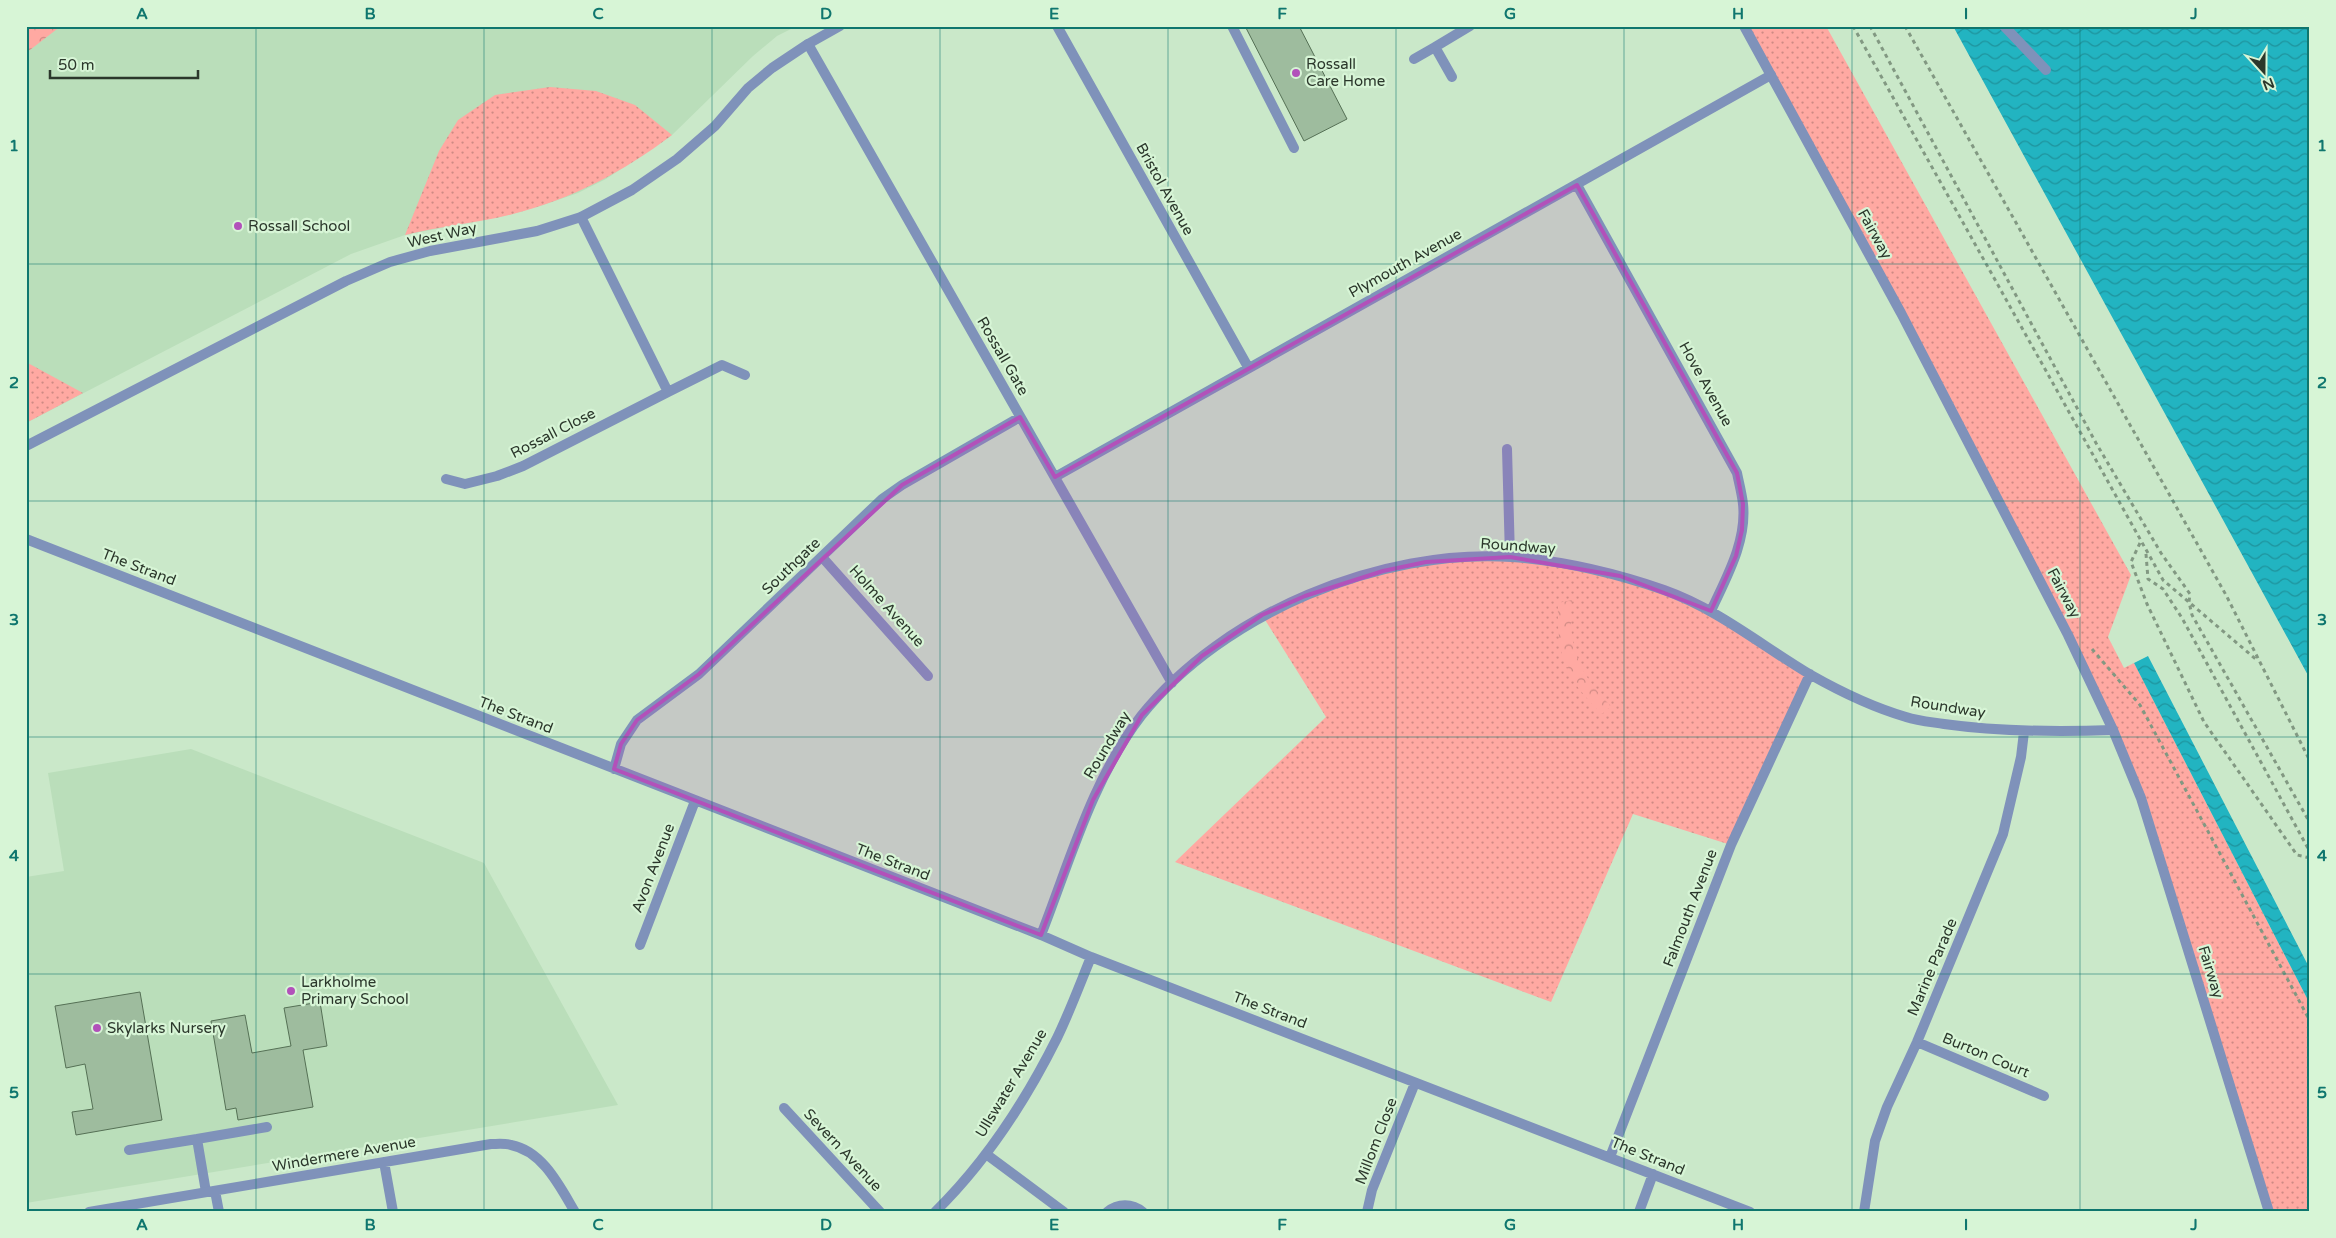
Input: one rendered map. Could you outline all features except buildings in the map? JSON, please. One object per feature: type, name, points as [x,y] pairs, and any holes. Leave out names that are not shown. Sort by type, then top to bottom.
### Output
[{"type":"street","name":"West Way","points":[[26,446],[346,282],[390,262],[430,251],[537,231],[581,217],[632,190],[677,159],[715,126],[748,88],[772,68],[808,44],[840,26]]},
{"type":"street","name":"Bristol Avenue","points":[[1057,26],[1248,367]]},
{"type":"street","points":[[1232,26],[1294,148]]},
{"type":"street","points":[[1414,59],[1470,26]]},
{"type":"street","name":"Fairway","points":[[1744,26],[1902,313],[2068,635],[2113,730],[2141,798],[2269,1212]]},
{"type":"street","points":[[2004,26],[2046,70]]},
{"type":"street","name":"Rossall Gate","points":[[808,44],[1172,683]]},
{"type":"street","points":[[1435,47],[1452,78]]},
{"type":"street","name":"Plymouth Avenue","points":[[1055,477],[1771,75]]},
{"type":"street","name":"Hove Avenue","points":[[1577,185],[1737,473],[1743,504],[1742,530],[1736,556],[1711,611]]},
{"type":"street","points":[[581,217],[668,392]]},
{"type":"street","name":"Rossall Close","points":[[446,479],[465,484],[497,476],[523,466],[722,365],[745,375]]},
{"type":"street","name":"Southgate","points":[[614,770],[621,744],[636,720],[699,674],[882,500],[902,485],[1020,417]]},
{"type":"street","points":[[1507,449],[1510,557]]},
{"type":"street","name":"The Strand","points":[[26,539],[1041,935],[1091,957],[1750,1212]]},
{"type":"street","name":"Holme Avenue","points":[[822,557],[928,676]]},
{"type":"street","name":"Roundway","points":[[1041,935],[1093,800],[1106,774],[1142,716],[1172,683],[1202,656],[1234,632],[1262,615],[1304,596],[1375,573],[1426,562],[1510,557],[1569,564],[1620,576],[1668,591],[1711,611],[1810,674],[1857,700],[1908,718],[1963,727],[2024,732],[2113,730]]},
{"type":"street","name":"Falmouth Avenue","points":[[1610,1157],[1731,845],[1810,674]]},
{"type":"street","name":"Marine Parade","points":[[1864,1212],[1875,1141],[1887,1107],[1917,1042],[2003,834],[2021,757],[2024,732]]},
{"type":"street","name":"Avon Avenue","points":[[640,945],[695,801]]},
{"type":"street","name":"Ullswater Avenue","points":[[935,1212],[986,1154],[1038,1074],[1058,1036],[1091,957]]},
{"type":"street","name":"Burton Court","points":[[1917,1042],[2044,1096]]},
{"type":"street","name":"Millom Close","points":[[1367,1212],[1372,1190],[1415,1083]]},
{"type":"street","name":"Severn Avenue","points":[[784,1108],[880,1212]]},
{"type":"street","points":[[129,1150],[267,1127]]},
{"type":"street","points":[[197,1139],[211,1191],[219,1212]]},
{"type":"street","name":"Windermere Avenue","points":[[88,1212],[491,1144],[511,1145],[530,1152],[544,1165],[575,1212]]},
{"type":"street","points":[[986,1154],[1064,1212]]},
{"type":"street","points":[[384,1162],[393,1212]]},
{"type":"street","points":[[1639,1212],[1653,1174]]},
{"type":"street","points":[[1108,1212],[1121,1205],[1130,1205],[1143,1212]]},
{"type":"path","points":[[1853,26],[2140,542],[2163,580],[2260,664]]},
{"type":"path","points":[[1870,26],[2096,443],[2161,553],[2190,594],[2189,602],[2192,615],[2310,823]]},
{"type":"path","points":[[1905,26],[2226,595],[2310,761]]},
{"type":"path","points":[[2140,542],[2131,562],[2148,604],[2204,722],[2297,855],[2310,858]]},
{"type":"path","points":[[2146,552],[2148,579],[2163,589],[2182,618],[2310,852]]},
{"type":"path","points":[[2091,648],[2140,705],[2310,1021]]},
{"type":"highlighted area","points":[[1577,185],[1737,473],[1743,504],[1742,530],[1736,556],[1711,611],[1620,576],[1510,557],[1426,562],[1383,571],[1305,596],[1262,615],[1202,656],[1142,715],[1093,800],[1041,935],[614,769],[621,744],[637,720],[699,674],[902,485],[1020,417],[1055,477]]},
{"type":"shaded area","name":"Rossall School","points":[[26,26],[797,26],[777,36],[753,56],[672,135],[606,179],[578,193],[543,205],[512,214],[405,235],[351,254],[26,423]]},
{"type":"shaded area","name":"Larkholme Primary School","points":[[191,749],[484,863],[618,1105],[26,1203],[26,877],[64,871],[48,773]]},
{"type":"green space","points":[[26,26],[61,26],[26,53]]},
{"type":"green space","points":[[1744,26],[1826,26],[2131,575],[2108,637],[2124,668],[2134,663],[2310,1004],[2310,1212],[2269,1212],[2141,798],[2068,635]]},
{"type":"green space","points":[[550,87],[596,91],[635,105],[672,135],[616,172],[556,201],[500,217],[405,235],[439,151],[458,120],[495,95]]},
{"type":"green space","points":[[26,362],[83,393],[26,423]]},
{"type":"green space","points":[[1466,558],[1569,564],[1668,591],[1810,674],[1731,845],[1633,814],[1551,1002],[1175,862],[1326,717],[1262,615],[1383,571]]},
{"type":"green space","points":[[1572,600],[1571,631],[1578,658],[1583,671],[1611,706],[1602,714],[1589,701],[1571,677],[1561,652],[1558,603]]},
{"type":"water","points":[[1953,26],[2310,26],[2310,679]]},
{"type":"water","points":[[2148,656],[2310,969],[2310,1004],[2134,663]]},
{"type":"place","name":"Rossall Care Home","points":[[1296,73]]},
{"type":"place","name":"Rossall School","points":[[238,226]]},
{"type":"place","name":"Larkholme Primary School","points":[[291,991]]},
{"type":"place","name":"Skylarks Nursery","points":[[97,1028]]}]
